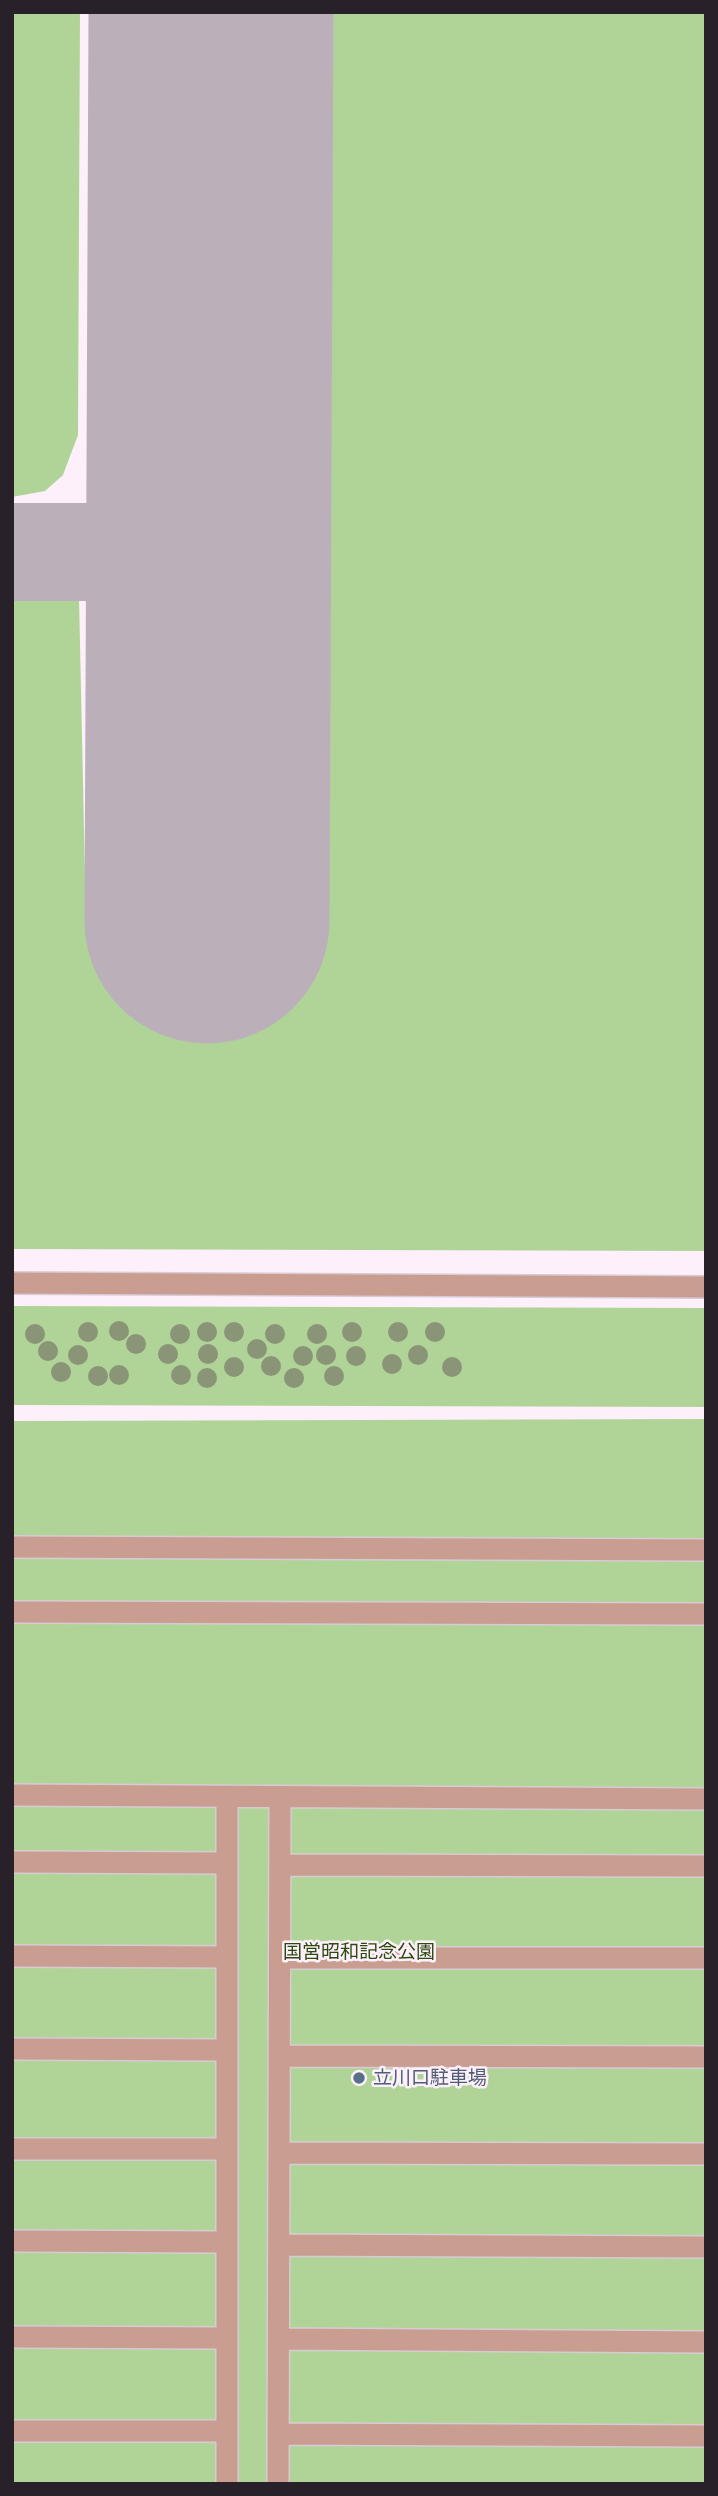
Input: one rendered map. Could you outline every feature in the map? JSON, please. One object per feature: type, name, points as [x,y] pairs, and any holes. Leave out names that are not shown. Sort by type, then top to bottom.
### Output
[{"type":"lane","points":[[12,1283],[706,1287]]},
{"type":"lane","points":[[12,1546],[706,1550]]},
{"type":"lane","points":[[12,1612],[706,1614]]},
{"type":"lane","points":[[12,1795],[706,1799]]},
{"type":"lane","points":[[227,1796],[227,2484]]},
{"type":"lane","points":[[278,2484],[280,1797]]},
{"type":"lane","points":[[12,1862],[227,1863]]},
{"type":"lane","points":[[280,1865],[706,1866]]},
{"type":"lane","points":[[12,1956],[227,1957]]},
{"type":"lane","points":[[280,1958],[706,1958]]},
{"type":"lane","points":[[12,2049],[227,2050]]},
{"type":"lane","points":[[279,2056],[706,2057]]},
{"type":"lane","points":[[12,2149],[227,2149]]},
{"type":"lane","points":[[279,2153],[706,2154]]},
{"type":"lane","points":[[12,2241],[227,2242]]},
{"type":"lane","points":[[279,2245],[706,2247]]},
{"type":"lane","points":[[12,2337],[227,2337]]},
{"type":"lane","points":[[279,2339],[706,2342]]},
{"type":"lane","points":[[12,2431],[227,2431]]},
{"type":"lane","points":[[279,2434],[706,2436]]},
{"type":"green space","points":[[12,12],[80,12],[78,435],[63,475],[45,491],[12,497]]},
{"type":"green space","points":[[327,12],[706,12],[706,1251],[12,1249],[12,597],[79,597],[86,922],[322,924]]},
{"type":"green space","points":[[12,1306],[706,1308],[706,1407],[12,1405]]},
{"type":"green space","name":"国営昭和記念公園","points":[[706,1419],[706,2484],[12,2484],[12,1421]]},
{"type":"taxiway","points":[[12,552],[208,552]]},
{"type":"runway","points":[[207,921],[211,12]]},
{"type":"place","name":"立川口駐車場","points":[[359,2078]]}]
